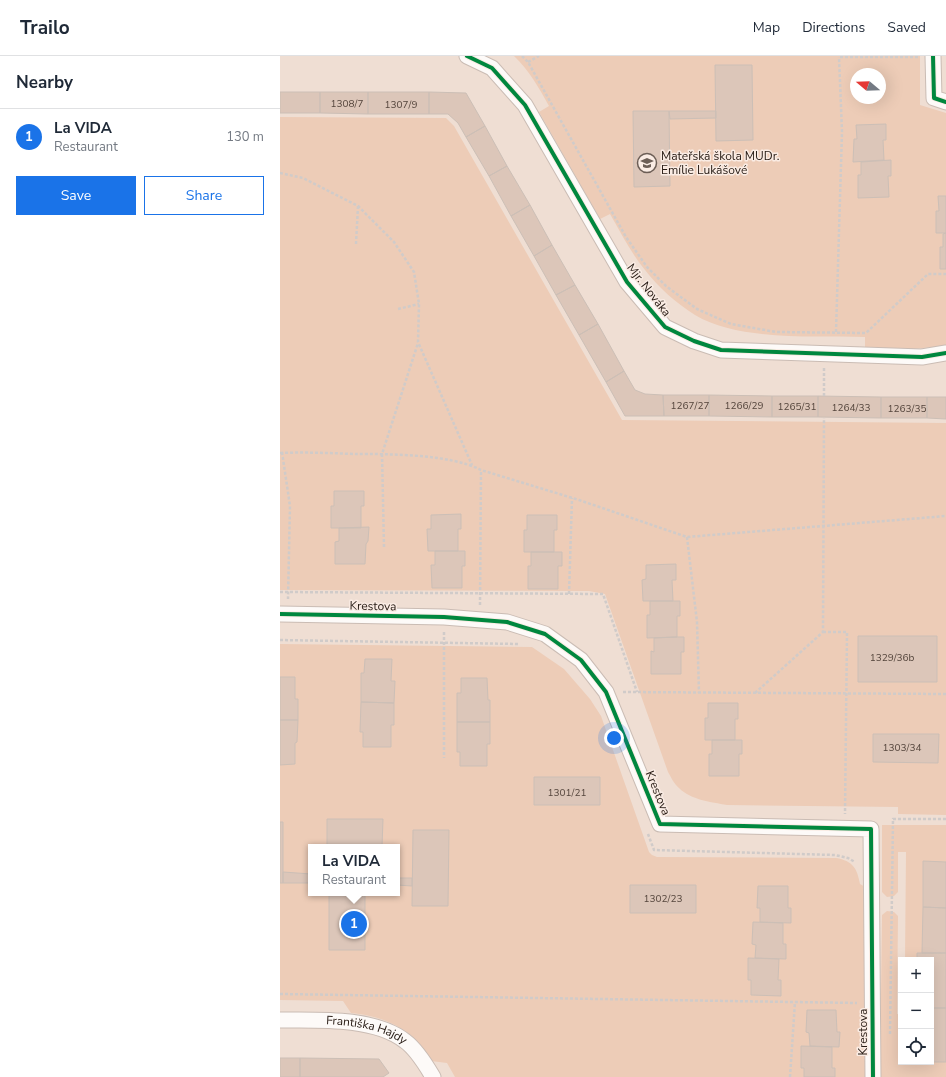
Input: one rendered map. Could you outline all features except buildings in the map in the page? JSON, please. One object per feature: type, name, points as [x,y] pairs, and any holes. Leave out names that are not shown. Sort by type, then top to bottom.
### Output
[{"type":"street","name":"Mjr. Nováka","points":[[467,56],[492,68],[525,105],[627,282],[665,327],[694,342],[721,350],[922,357],[946,353]]},
{"type":"street","points":[[933,56],[934,98],[946,102]]},
{"type":"street","name":"Krestova","points":[[284,614],[444,617],[507,622],[545,634],[581,660],[606,692],[660,824],[871,829],[873,1077]]},
{"type":"street","name":"Františka Hajdy","points":[[280,1020],[329,1020],[382,1028],[405,1041],[425,1062],[433,1077]]},
{"type":"path","points":[[522,56],[528,62],[626,237],[647,267],[666,286],[697,309],[731,324],[776,332],[866,333],[928,274],[946,274]]},
{"type":"path","points":[[528,62],[539,56]]},
{"type":"path","points":[[836,332],[842,132],[839,57],[933,56]]},
{"type":"path","points":[[280,173],[303,178],[358,206],[394,242],[414,272],[419,304],[418,342],[382,454],[384,547]]},
{"type":"path","points":[[356,244],[358,206]]},
{"type":"path","points":[[398,309],[419,304]]},
{"type":"path","points":[[418,342],[472,466]]},
{"type":"path","points":[[823,632],[824,418]]},
{"type":"path","points":[[284,614],[290,506],[281,452],[382,454],[446,460],[472,466],[687,537],[946,516]]},
{"type":"path","points":[[480,620],[482,470]]},
{"type":"path","points":[[569,594],[572,498]]},
{"type":"path","points":[[687,537],[697,622],[699,693]]},
{"type":"path","points":[[444,617],[444,758]]},
{"type":"path","points":[[754,693],[823,632],[847,632],[845,829]]},
{"type":"path","points":[[280,640],[523,644]]},
{"type":"path","points":[[606,692],[946,694]]},
{"type":"path","points":[[890,1040],[893,819],[946,819]]},
{"type":"path","points":[[646,828],[654,850],[835,855],[848,858],[858,866]]},
{"type":"path","points":[[280,994],[858,1003]]},
{"type":"path","points":[[790,1077],[795,1002]]},
{"type":"shaded area","points":[[514,56],[920,56],[920,105],[946,113],[946,346],[911,349],[865,349],[865,337],[801,336],[755,333],[733,329],[713,323],[695,315],[674,300],[650,276],[631,250],[610,214],[600,219],[539,112],[549,106],[524,67]]},
{"type":"shaded area","points":[[280,117],[446,118],[454,126],[622,420],[946,423],[946,815],[898,814],[898,807],[727,805],[695,798],[684,792],[676,785],[668,772],[605,594],[589,591],[280,590]]},
{"type":"shaded area","points":[[280,644],[532,647],[564,669],[590,699],[601,716],[649,852],[652,855],[657,857],[836,858],[850,863],[856,870],[860,884],[867,888],[865,1077],[455,1077],[447,1063],[431,1061],[419,1043],[405,1031],[379,1018],[351,1013],[343,1001],[280,1000]]},
{"type":"shaded area","points":[[882,825],[946,825],[946,1077],[880,1077],[882,915],[887,911],[894,912],[898,916],[898,1065],[934,1065],[934,957],[905,957],[906,852],[898,852],[898,892],[894,896],[887,897],[882,892]]},
{"type":"cycle path","points":[[467,56],[492,68],[525,105],[627,282],[665,327],[694,341],[721,350],[922,357],[946,353]]},
{"type":"cycle path","points":[[933,56],[934,98],[946,102]]},
{"type":"cycle path","points":[[280,614],[444,617],[507,622],[545,634],[581,660],[606,692],[660,824],[871,829],[873,1077]]},
{"type":"place","name":"Mateřská škola MUDr. Emílie Lukášové","points":[[647,163]]},
{"type":"place","name":"La VIDA","points":[[354,924]]}]
